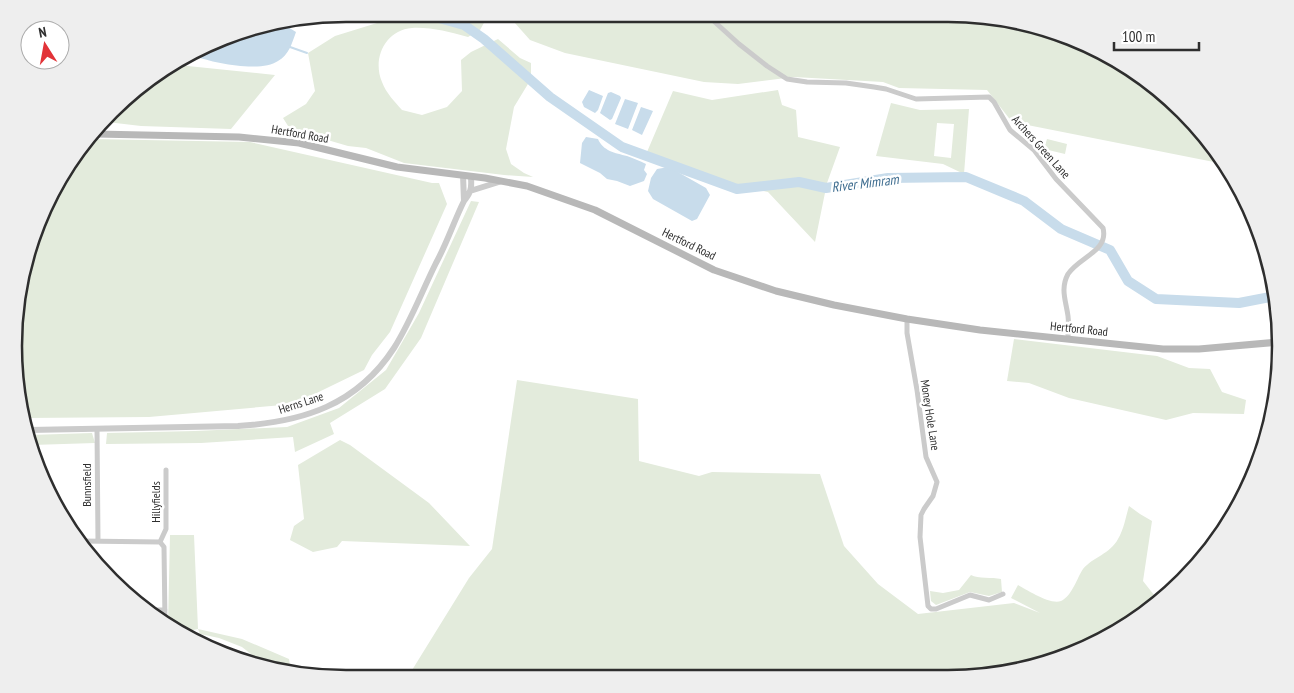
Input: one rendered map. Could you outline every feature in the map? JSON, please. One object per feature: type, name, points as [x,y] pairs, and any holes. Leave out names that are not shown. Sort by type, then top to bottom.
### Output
[{"type":"main road","name":"Hertford Road","points":[[102,134],[239,137],[299,143],[397,167],[503,181],[554,195],[595,210],[714,270],[767,288],[834,305],[907,320],[1139,347],[1185,350],[1272,343]]},
{"type":"street","name":"Archers Green Lane","points":[[715,22],[767,66],[788,79],[886,88],[916,99],[988,97],[994,102],[1010,130],[1034,150],[1056,179],[1103,228],[1104,239],[1099,248],[1078,263],[1067,276],[1063,291],[1068,318],[1068,339]]},
{"type":"street","name":"Herns Lane","points":[[462,175],[464,201]]},
{"type":"street","name":"Herns Lane","points":[[34,430],[271,424],[301,417],[331,405],[356,389],[381,365],[394,347],[411,317],[448,241],[470,191],[471,176]]},
{"type":"street","points":[[470,191],[503,181]]},
{"type":"street","name":"Money Hole Lane","points":[[907,320],[907,333],[926,456],[937,482],[933,496],[921,515],[920,530],[928,606],[931,609],[936,609],[970,595],[989,600],[1003,594]]},
{"type":"street","name":"Bunnsfield","points":[[97,429],[98,541]]},
{"type":"street","name":"Hillyfields","points":[[165,615],[164,547],[160,542],[166,528],[166,470]]},
{"type":"street","points":[[87,541],[160,542]]},
{"type":"street","points":[[158,610],[165,610]]},
{"type":"green space","points":[[380,22],[484,22],[480,30],[468,37],[426,28],[403,30],[395,34],[383,47],[380,55],[379,73],[386,90],[402,110],[422,115],[447,107],[462,91],[461,60],[471,52],[498,39],[520,58],[531,63],[531,79],[514,107],[506,149],[511,164],[533,177],[404,163],[366,148],[348,146],[290,129],[283,118],[306,104],[315,91],[308,53],[335,36]]},
{"type":"green space","points":[[514,22],[948,22],[990,25],[1031,34],[1071,47],[1128,77],[1177,117],[1214,162],[1012,122],[987,90],[899,88],[883,82],[794,77],[738,84],[704,82],[565,53],[530,40]]},
{"type":"green space","points":[[185,66],[275,75],[231,129],[141,126],[112,123],[149,89]]},
{"type":"green space","points":[[778,90],[782,105],[796,110],[798,137],[840,147],[827,183],[815,242],[768,192],[724,182],[647,152],[673,91],[712,100]]},
{"type":"green space","points":[[891,103],[920,110],[969,109],[964,174],[943,164],[876,156]],"holes":[[[937,123],[954,124],[951,158],[934,156]]]},
{"type":"green space","points":[[98,139],[250,142],[439,183],[447,204],[390,332],[372,355],[364,370],[294,404],[149,417],[31,418],[25,389],[22,346],[25,304],[40,242],[66,184]]},
{"type":"green space","points":[[1047,139],[1067,144],[1065,154],[1044,149]]},
{"type":"green space","points":[[471,201],[479,202],[421,338],[385,389],[330,423],[334,434],[295,452],[293,437],[201,443],[106,444],[107,433],[287,427],[339,408],[386,370],[419,313]]},
{"type":"green space","points":[[1014,339],[1157,356],[1189,368],[1210,369],[1222,392],[1246,400],[1244,414],[1193,413],[1166,420],[1069,398],[1029,383],[1007,381]]},
{"type":"green space","points":[[517,380],[638,399],[639,461],[699,476],[712,472],[820,474],[844,546],[878,584],[918,614],[1014,603],[1040,613],[1011,598],[1018,585],[1051,601],[1056,602],[1065,599],[1083,569],[1115,544],[1122,531],[1129,506],[1152,521],[1143,581],[1155,596],[1110,627],[1071,646],[1031,659],[990,668],[969,670],[412,670],[469,578],[492,549]]},
{"type":"green space","points":[[92,433],[95,443],[38,445],[35,435]]},
{"type":"green space","points":[[340,440],[350,445],[429,503],[470,546],[342,541],[337,547],[313,552],[290,540],[294,526],[304,519],[298,465]]},
{"type":"green space","points":[[170,535],[194,535],[198,629],[191,631],[168,617]]},
{"type":"green space","points":[[971,575],[1001,579],[1002,592],[989,596],[970,592],[936,605],[931,601],[930,591],[943,593],[959,590]]},
{"type":"green space","points":[[198,629],[242,639],[289,659],[290,665],[254,656],[242,647],[219,638],[200,634]]},
{"type":"water","points":[[289,28],[296,32],[285,55],[270,65],[249,67],[200,58],[223,47],[263,34]]},
{"type":"water","points":[[589,90],[603,96],[595,113],[584,107],[582,102]]},
{"type":"water","points":[[611,92],[621,98],[610,120],[600,113],[608,93]]},
{"type":"water","points":[[625,99],[638,103],[628,129],[615,124]]},
{"type":"water","points":[[641,107],[653,111],[642,135],[632,130]]},
{"type":"water","points":[[586,137],[598,139],[610,151],[646,164],[644,170],[647,174],[644,181],[630,186],[607,179],[600,173],[580,163],[582,143]]},
{"type":"water","points":[[669,167],[706,188],[710,195],[697,219],[692,221],[653,199],[648,191],[651,178],[657,169]]},
{"type":"waterway","name":"River Mimram","points":[[453,22],[464,25],[484,39],[550,97],[622,147],[737,189],[799,182],[826,188],[888,178],[966,177],[1024,201],[1061,229],[1110,250],[1128,281],[1156,299],[1239,303],[1268,297]]},
{"type":"waterway","points":[[290,47],[307,53]]}]
